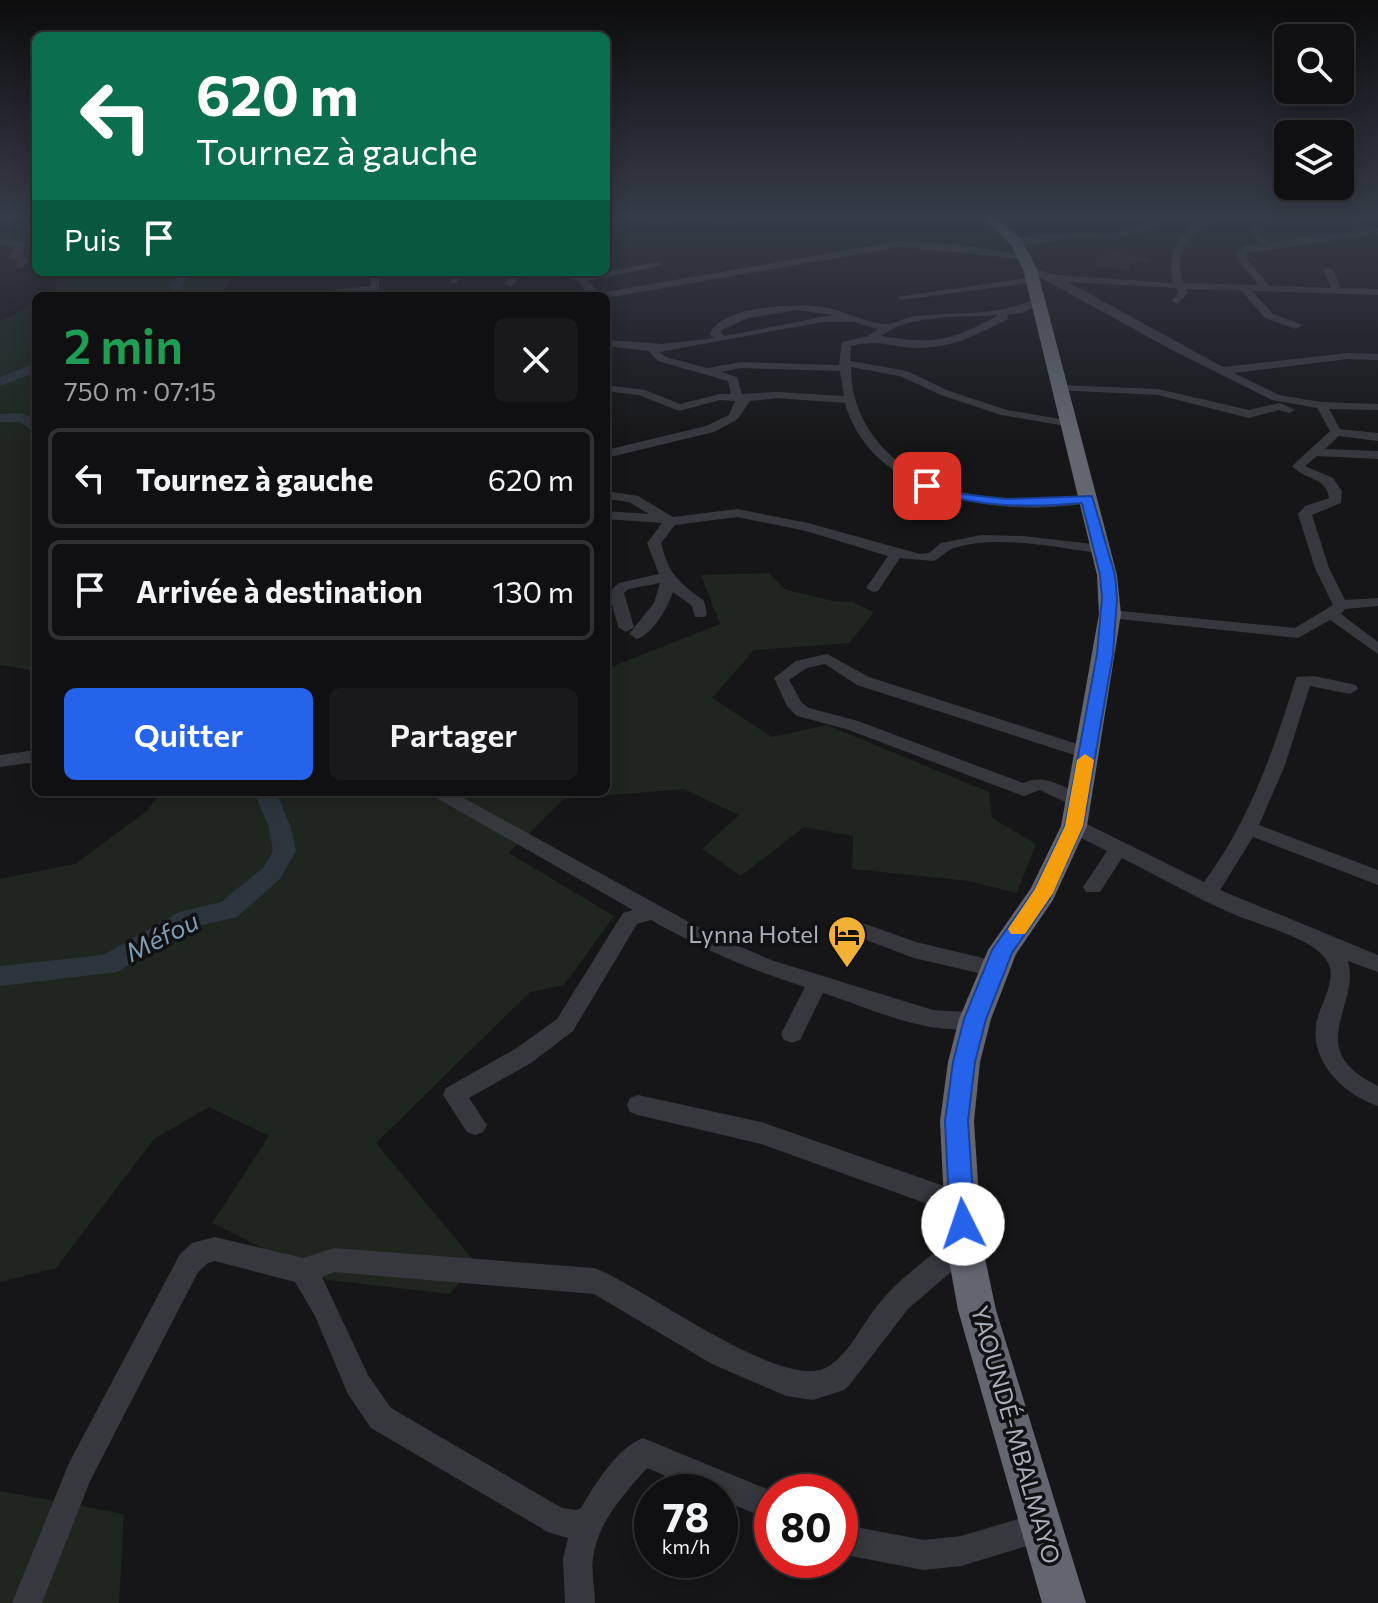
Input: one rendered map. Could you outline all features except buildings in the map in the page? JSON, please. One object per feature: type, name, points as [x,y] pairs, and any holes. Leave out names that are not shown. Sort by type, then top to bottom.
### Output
[{"type":"highway","name":"YAOUNDÉ-MBALMAYO","points":[[1032,293],[1101,549],[1110,614],[1076,814],[1043,893],[1003,950],[975,1019],[964,1062],[957,1121],[964,1244],[977,1310],[1064,1603]]},
{"type":"street","points":[[901,297],[932,293]]},
{"type":"street","points":[[872,338],[901,321],[929,317],[994,293]]},
{"type":"street","points":[[1013,293],[959,340],[918,345],[872,338],[846,344],[850,400],[856,420],[880,453],[927,486],[961,498],[1027,504],[1088,499]]},
{"type":"street","points":[[1055,293],[1221,371],[1292,411],[1378,407]]},
{"type":"street","points":[[1180,293],[1197,300]]},
{"type":"street","points":[[1248,293],[1269,316],[1296,326]]},
{"type":"street","points":[[721,338],[715,332],[726,322],[802,306],[822,307],[885,328]]},
{"type":"street","points":[[610,344],[635,348],[654,347],[721,338],[806,321],[849,318]]},
{"type":"street","points":[[770,329],[776,345]]},
{"type":"street","points":[[610,453],[710,429],[734,417],[741,401],[733,379],[662,359],[654,353],[654,347]]},
{"type":"street","points":[[1221,371],[1348,356],[1378,357]]},
{"type":"street","points":[[710,371],[741,365],[846,365],[903,373],[945,393],[1005,413],[1068,424]]},
{"type":"street","points":[[610,388],[641,392],[679,408],[720,397],[777,395],[850,400]]},
{"type":"street","points":[[1059,388],[1158,392],[1249,414],[1278,402]]},
{"type":"street","points":[[1324,410],[1336,432]]},
{"type":"street","points":[[1336,432],[1378,437]]},
{"type":"street","points":[[1336,432],[1298,466],[1331,482],[1336,500],[1310,509],[1305,514],[1336,609],[1378,649]]},
{"type":"street","points":[[1315,452],[1378,455]]},
{"type":"street","points":[[610,496],[637,500],[668,520]]},
{"type":"street","points":[[610,515],[668,520],[744,514],[928,558],[952,544],[999,540],[1101,549]]},
{"type":"street","points":[[668,520],[654,543],[666,578],[659,611],[632,630],[616,592],[624,586],[666,578],[699,604],[700,614]]},
{"type":"street","points":[[873,588],[897,553]]},
{"type":"street","points":[[1110,614],[1298,633],[1336,609],[1378,602]]},
{"type":"street","points":[[1087,753],[863,681],[834,661],[817,660],[802,664],[783,681],[795,706],[803,712],[852,725],[1024,790],[1043,784],[1119,847],[1207,893],[1378,964]]},
{"type":"street","points":[[1207,893],[1240,849],[1250,829],[1288,732],[1303,681],[1350,689]]},
{"type":"street","points":[[0,761],[32,757]]},
{"type":"street","points":[[446,796],[652,912],[739,955],[933,1019],[975,1019]]},
{"type":"street","points":[[1250,829],[1378,878]]},
{"type":"street","points":[[1093,887],[1119,847]]},
{"type":"street","points":[[475,1125],[454,1095],[523,1056],[565,1025],[630,918],[652,912]]},
{"type":"street","points":[[857,929],[914,950],[995,969]]},
{"type":"street","points":[[1321,942],[1340,964],[1341,974],[1327,1021],[1326,1041],[1333,1060],[1348,1079],[1378,1096]]},
{"type":"street","points":[[792,1034],[817,983]]},
{"type":"street","points":[[638,1105],[761,1133],[961,1204]]},
{"type":"street","points":[[27,1603],[79,1473],[189,1263],[201,1252],[215,1249],[303,1271],[334,1260],[594,1281],[624,1294],[715,1352],[753,1370],[801,1386],[822,1387],[837,1378],[893,1307],[964,1244]]},
{"type":"street","points":[[303,1271],[328,1313],[365,1402],[381,1418],[558,1522],[577,1525],[592,1518]]},
{"type":"street","points":[[580,1603],[578,1560],[592,1518],[613,1483],[643,1452],[754,1498]]},
{"type":"street","points":[[858,1542],[924,1555],[961,1551],[1042,1527]]},
{"type":"shaded area","points":[[32,305],[32,670],[0,665],[0,321]]},
{"type":"shaded area","points":[[769,573],[786,590],[833,601],[852,602],[874,612],[849,643],[754,650],[712,698],[772,737],[827,725],[989,792],[992,818],[1036,844],[1017,893],[969,881],[852,869],[853,836],[804,827],[741,876],[702,849],[739,815],[684,789],[610,795],[610,667],[720,624],[701,575]]},
{"type":"shaded area","points":[[158,796],[600,796],[564,799],[509,853],[614,916],[564,985],[530,992],[376,1143],[475,1262],[450,1294],[327,1280],[212,1223],[269,1136],[209,1107],[154,1139],[56,1268],[0,1282],[0,879],[75,864],[147,811]]},
{"type":"shaded area","points":[[0,1491],[124,1514],[119,1603],[0,1603]]},
{"type":"waterway","name":"Méfou","points":[[0,382],[32,369]]},
{"type":"waterway","name":"Méfou","points":[[0,418],[16,417],[32,423]]},
{"type":"waterway","name":"Méfou","points":[[0,976],[108,965],[188,919],[228,910],[272,873],[285,851],[279,825],[267,796]]},
{"type":"slow traffic","points":[[1018,929],[1043,893],[1074,826],[1085,760]]},
{"type":"place","name":"Lynna Hotel","points":[[847,969]]},
{"type":"route","points":[[927,486],[961,498],[1006,503],[1088,499],[1110,598],[1105,654],[1074,826],[1043,893],[1003,950],[975,1019],[964,1062],[957,1121],[963,1224]]}]
